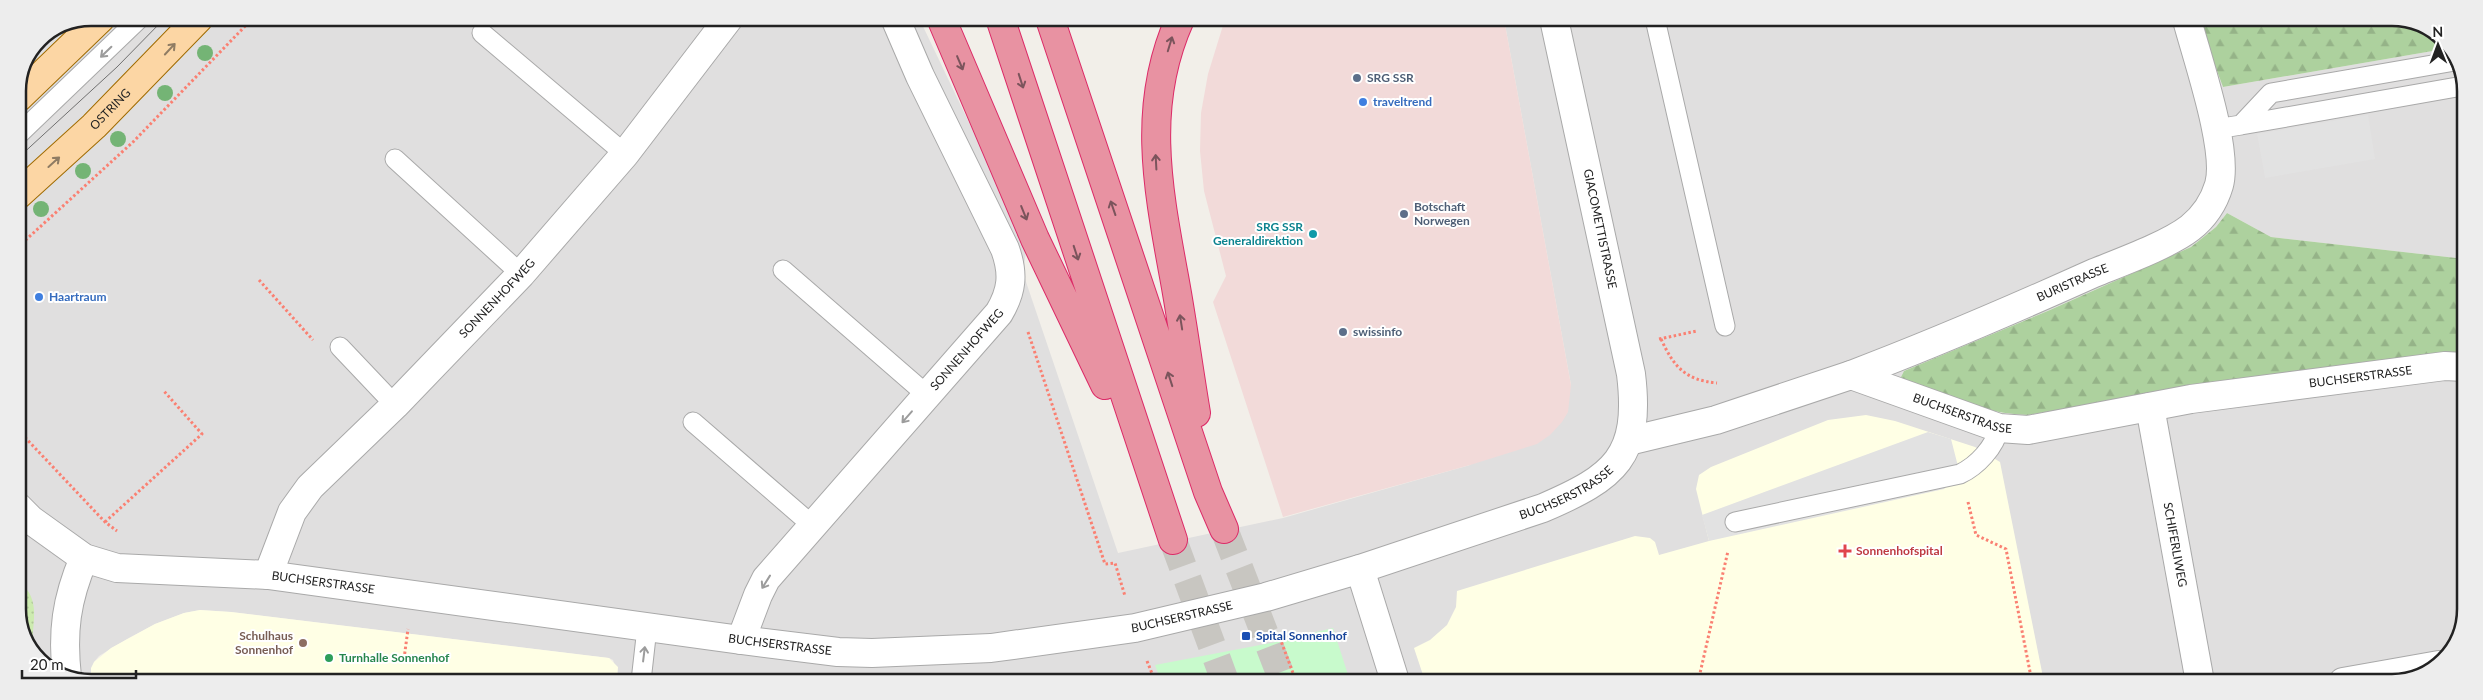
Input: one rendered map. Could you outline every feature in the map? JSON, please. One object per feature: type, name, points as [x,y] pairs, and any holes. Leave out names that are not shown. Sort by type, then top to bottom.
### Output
[{"type":"highway","points":[[944,26],[1035,239],[1157,494]]},
{"type":"highway","points":[[1003,26],[1173,540]]},
{"type":"highway","points":[[1053,26],[1208,492],[1224,529]]},
{"type":"highway","points":[[1178,26],[1162,70],[1157,114],[1156,161],[1161,212],[1173,272],[1208,492]]},
{"type":"main road","points":[[26,90],[93,26]]},
{"type":"main road","name":"OSTRING","points":[[26,188],[94,126],[191,26]]},
{"type":"street","name":"SONNENHOFWEG","points":[[268,575],[292,512],[302,498],[521,274],[625,154],[723,26]]},
{"type":"street","name":"SONNENHOFWEG","points":[[742,640],[766,579],[999,313],[1008,298],[1012,283],[1010,262],[1005,249],[920,76],[898,26]]},
{"type":"street","name":"GIACOMETTISTRASSE","points":[[1556,26],[1631,374],[1634,399],[1629,441]]},
{"type":"street","name":"BURISTRASSE","points":[[1851,375],[2026,303],[2154,247],[2188,229],[2203,216],[2219,185],[2229,127],[2189,26]]},
{"type":"street","name":"BUCHSERSTRASSE","points":[[1851,375],[1999,428],[2028,430],[2150,407],[2270,388],[2445,366],[2457,367]]},
{"type":"street","points":[[1629,441],[1716,420],[1851,375]]},
{"type":"street","name":"SCHIFERLIWEG","points":[[2150,407],[2199,674]]},
{"type":"street","name":"BUCHSERSTRASSE","points":[[26,515],[84,558],[117,568],[268,575],[647,628],[838,652],[913,652],[991,648],[1135,628],[1258,599],[1360,569],[1543,508],[1571,496],[1609,472],[1624,454],[1629,441]]},
{"type":"street","points":[[67,669],[64,628],[70,593],[84,558]]},
{"type":"street","points":[[1360,569],[1393,674]]},
{"type":"street","points":[[2388,674],[2415,669]]},
{"type":"lane","points":[[26,127],[132,26]]},
{"type":"lane","points":[[1657,26],[1725,326]]},
{"type":"lane","points":[[482,33],[625,154]]},
{"type":"lane","points":[[2229,127],[2271,93],[2450,62]]},
{"type":"lane","points":[[2229,127],[2457,87]]},
{"type":"lane","points":[[395,159],[521,274]]},
{"type":"lane","points":[[783,270],[927,395]]},
{"type":"lane","points":[[340,346],[395,405]]},
{"type":"lane","points":[[693,422],[812,525]]},
{"type":"lane","points":[[1735,522],[1960,474],[1974,467],[1997,436],[1999,428]]},
{"type":"lane","points":[[641,674],[647,628]]},
{"type":"path","points":[[26,240],[133,142],[244,26]]},
{"type":"path","points":[[259,280],[320,348],[340,346]]},
{"type":"path","points":[[1012,283],[1105,564],[1115,563],[1135,628]]},
{"type":"path","points":[[1658,329],[1667,353],[1683,373],[1697,380],[1724,382]]},
{"type":"path","points":[[105,522],[202,434],[163,390]]},
{"type":"path","points":[[26,438],[105,522],[120,533]]},
{"type":"path","points":[[1960,474],[1976,535],[2006,549],[2030,674]]},
{"type":"path","points":[[1700,674],[1735,522]]},
{"type":"path","points":[[404,659],[409,624]]},
{"type":"path","points":[[1278,633],[1293,674]]},
{"type":"path","points":[[1149,665],[1152,674]]},
{"type":"shaded area","points":[[923,26],[1027,244],[1023,273],[1118,553],[1283,518],[1470,465],[1571,385],[1505,26],[2200,26],[2223,87],[2441,50],[2450,62],[2456,78],[2457,258],[2271,237],[2227,213],[2216,227],[2191,247],[2050,310],[1904,371],[1901,377],[1903,380],[1977,407],[2011,415],[2028,415],[2193,388],[2457,356],[2457,609],[2455,626],[2446,645],[2438,655],[2424,665],[2405,673],[618,674],[613,660],[609,658],[231,612],[200,610],[184,613],[155,624],[99,656],[94,662],[91,674],[74,672],[48,658],[31,634],[26,613],[27,78],[37,55],[45,45],[66,31],[78,27]]},
{"type":"shaded area","points":[[1223,26],[1505,26],[1571,385],[1568,412],[1550,435],[1537,444],[1470,465],[1283,517],[1213,302],[1226,276],[1204,191],[1200,151],[1201,113],[1208,74]]},
{"type":"shaded area","points":[[2368,115],[2375,159],[2265,178],[2257,134]]},
{"type":"shaded area","name":"Sonnenhofspital","points":[[1866,415],[1895,421],[1975,447],[2000,462],[2042,674],[1423,674],[1414,648],[1430,640],[1447,625],[1456,607],[1457,591],[1635,536],[1650,538],[1655,542],[1659,555],[1709,541],[1696,489],[1699,475],[1711,467],[1828,420]]},
{"type":"shaded area","points":[[1928,432],[1951,439],[1960,474],[1944,489],[1709,541],[1702,515]]},
{"type":"shaded area","name":"Schulhaus Sonnenhof","points":[[200,610],[231,612],[609,658],[618,667],[618,674],[91,674],[94,662],[111,648],[155,624],[184,613]]},
{"type":"green space","points":[[2200,26],[2392,26],[2409,28],[2421,33],[2441,50],[2223,87]]},
{"type":"green space","points":[[2227,213],[2271,237],[2457,258],[2457,356],[2193,388],[2028,415],[2012,414],[1980,407],[1903,380],[1901,377],[1904,371],[2050,310],[2191,247],[2216,227]]},
{"type":"green space","points":[[26,588],[31,596],[34,614],[33,638],[27,622]]},
{"type":"green space","points":[[1333,628],[1348,674],[1158,674],[1155,665],[1276,642]]},
{"type":"tunnel","points":[[1224,529],[1280,674]]},
{"type":"tunnel","points":[[1173,540],[1222,674]]},
{"type":"tram line","points":[[26,151],[117,67],[157,26]]},
{"type":"place","name":"SRG SSR","points":[[1357,78]]},
{"type":"place","name":"traveltrend","points":[[1363,102]]},
{"type":"place","name":"Botschaft Norwegen","points":[[1404,214]]},
{"type":"place","name":"SRG SSR Generaldirektion","points":[[1313,234]]},
{"type":"place","name":"Haartraum","points":[[39,297]]},
{"type":"place","name":"swissinfo","points":[[1343,332]]},
{"type":"place","name":"Sonnenhofspital","points":[[1845,551]]},
{"type":"place","name":"Spital Sonnenhof","points":[[1246,636]]},
{"type":"place","name":"Schulhaus Sonnenhof","points":[[303,643]]},
{"type":"place","name":"Turnhalle Sonnenhof","points":[[329,658]]}]
